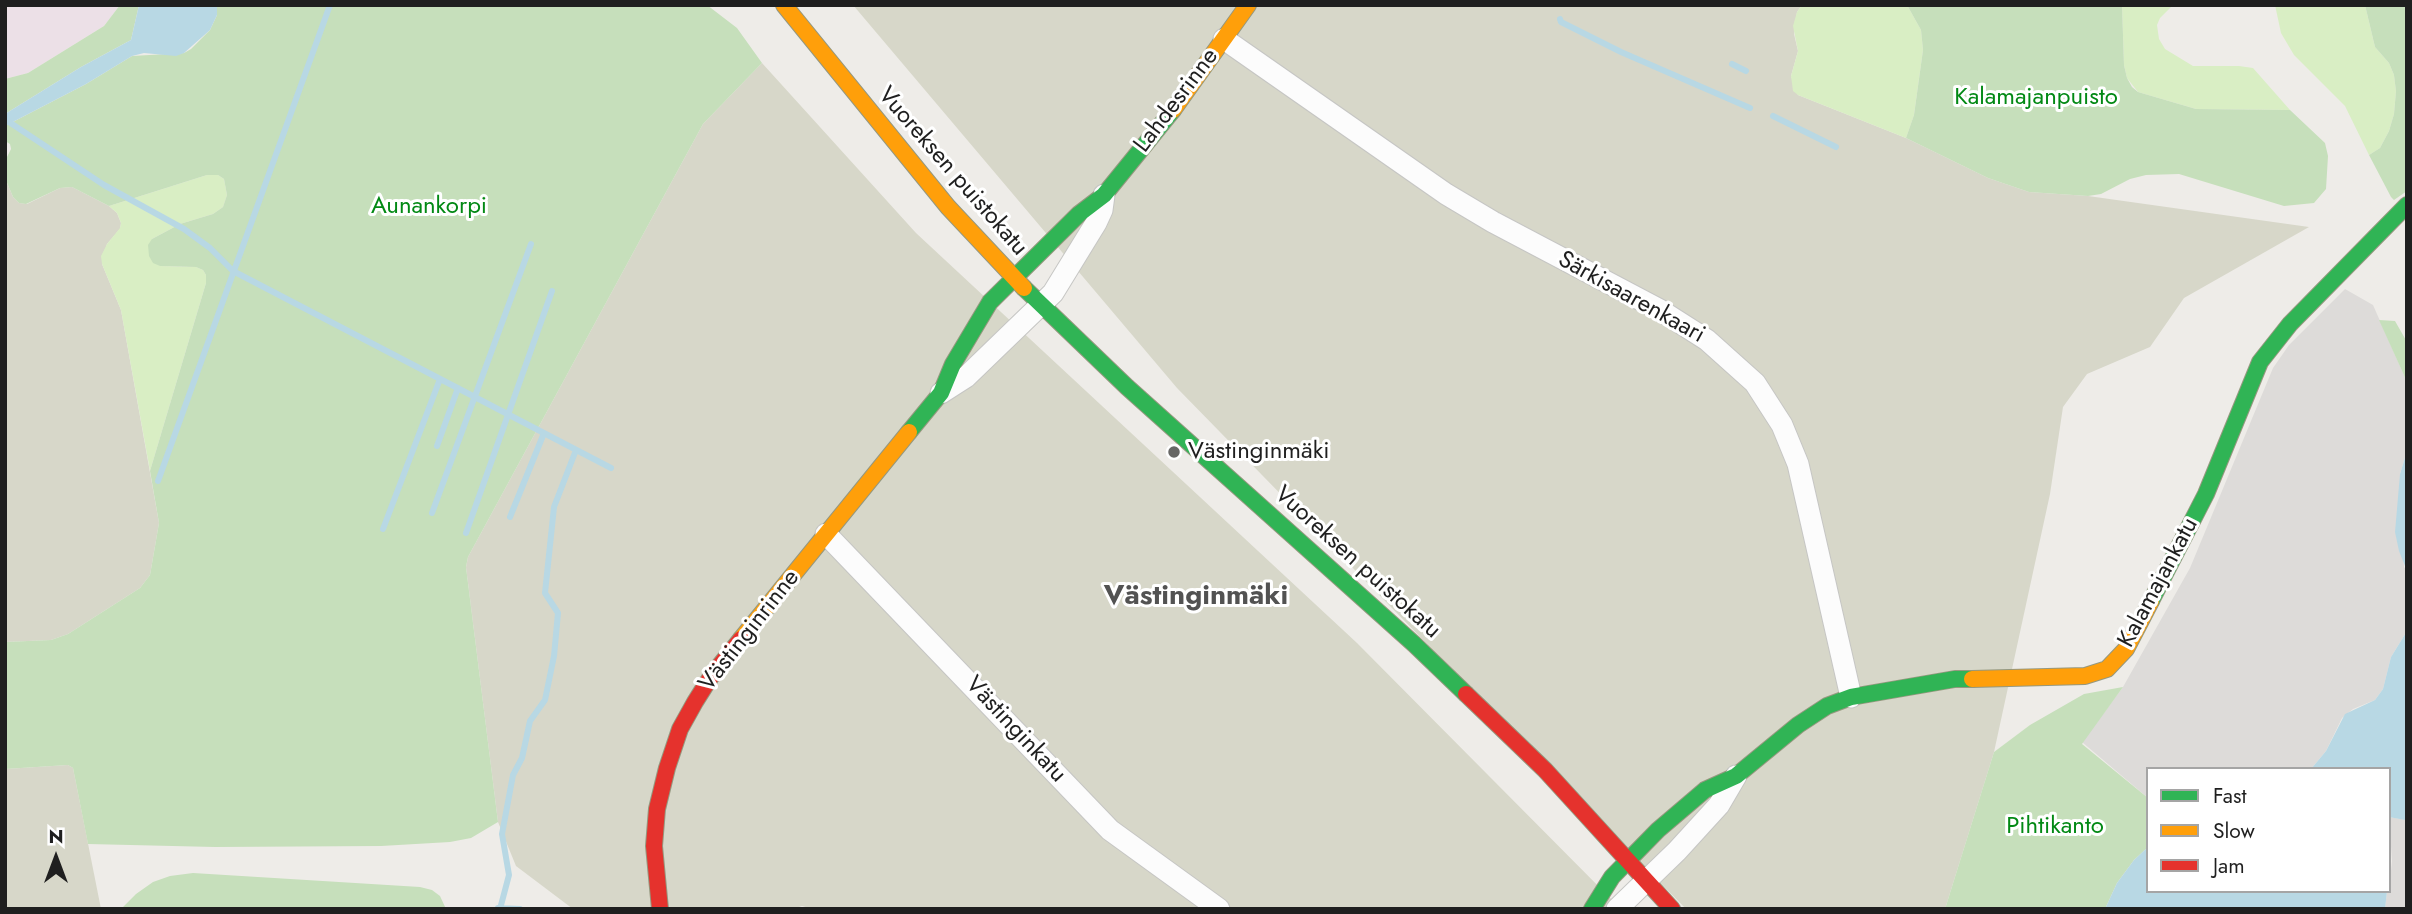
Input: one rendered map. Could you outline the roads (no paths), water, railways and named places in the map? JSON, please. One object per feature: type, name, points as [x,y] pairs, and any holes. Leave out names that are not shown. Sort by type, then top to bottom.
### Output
[{"type":"street","name":"Vuoreksen puistokatu","points":[[783,5],[948,207],[1041,306],[1126,387],[1414,644],[1545,770],[1672,909]]},
{"type":"street","name":"Lahdesrinne","points":[[1014,278],[1079,214],[1104,195],[1176,106],[1248,5]]},
{"type":"street","name":"Särkisaarenkaari","points":[[1224,39],[1446,194],[1493,222],[1660,310],[1707,340],[1755,383],[1782,425],[1798,464],[1850,697]]},
{"type":"street","name":"Lahdesrinne","points":[[1041,306],[1053,293],[1082,249],[1102,210],[1104,195]]},
{"type":"street","name":"Kalamajankatu","points":[[1592,909],[1612,877],[1628,859],[1705,790],[1736,776],[1798,725],[1827,706],[1850,697],[1955,679],[2085,676],[2107,669],[2115,663],[2126,649],[2206,494],[2260,362],[2290,324],[2407,205]]},
{"type":"street","name":"Västinginrinne","points":[[660,909],[654,846],[657,809],[680,729],[712,675],[941,393],[953,364],[990,302],[1014,278]]},
{"type":"street","name":"Västinginrinne","points":[[941,393],[966,377],[1021,322],[1041,306]]},
{"type":"street","name":"Västinginkatu","points":[[827,534],[1111,830],[1219,909]]},
{"type":"street","name":"Kalamajankatu","points":[[1617,909],[1677,851],[1719,805],[1736,776]]},
{"type":"water","points":[[139,5],[217,5],[217,15],[210,30],[184,53],[176,56],[144,53],[132,56],[86,84],[5,126],[5,114],[131,40]]},
{"type":"water","points":[[2407,451],[2407,571],[2395,532],[2400,474]]},
{"type":"water","points":[[2407,631],[2407,820],[2391,817],[2391,767],[2313,767],[2326,751],[2345,714],[2375,700],[2383,689],[2391,657]]},
{"type":"water","points":[[2146,849],[2146,893],[2387,893],[2385,909],[2105,909],[2117,883]]},
{"type":"waterway","points":[[158,481],[330,5]]},
{"type":"waterway","points":[[1560,19],[1561,22],[1621,52],[1750,108]]},
{"type":"waterway","points":[[1732,64],[1746,71]]},
{"type":"waterway","points":[[1773,116],[1836,147]]},
{"type":"waterway","points":[[6,120],[104,185],[184,229],[210,248],[233,271],[611,468]]},
{"type":"waterway","points":[[432,513],[531,244]]},
{"type":"waterway","points":[[466,533],[552,291]]},
{"type":"waterway","points":[[383,529],[440,379]]},
{"type":"waterway","points":[[437,446],[458,388]]},
{"type":"waterway","points":[[510,517],[544,433]]},
{"type":"waterway","points":[[500,909],[509,875],[502,834],[513,775],[522,758],[530,721],[545,700],[554,656],[558,613],[545,593],[554,507],[576,450]]},
{"type":"waterway","points":[[498,908],[520,909]]},
{"type":"place","name":"Västinginmäki","points":[[1174,452]]},
{"type":"district","name":"Västinginmäki","points":[[1196,597]]},
{"type":"park label","name":"Kalamajanpuisto","points":[[2036,98]]},
{"type":"park label","name":"Aunankorpi","points":[[429,207]]},
{"type":"park label","name":"Pihtikanto","points":[[2055,827]]}]
